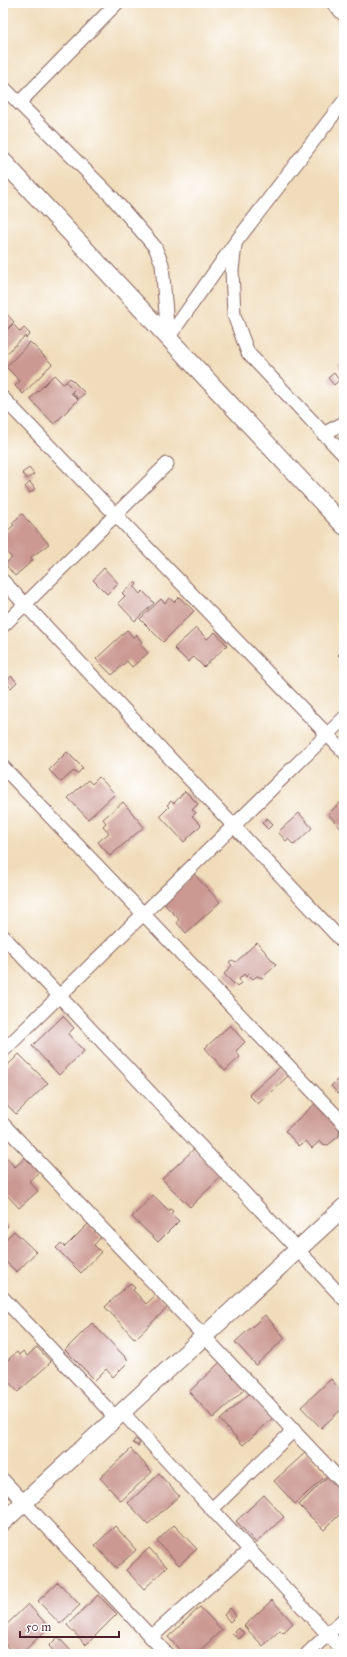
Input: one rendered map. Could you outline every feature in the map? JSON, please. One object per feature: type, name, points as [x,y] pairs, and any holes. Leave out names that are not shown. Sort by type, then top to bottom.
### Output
[{"type":"street","points":[[19,103],[117,3]]},
{"type":"street","points":[[333,3],[344,15]]},
{"type":"street","points":[[3,87],[112,197],[155,247],[162,264],[168,338]]},
{"type":"street","points":[[168,338],[235,243],[344,101]]},
{"type":"street","points":[[3,161],[344,526]]},
{"type":"street","points":[[235,243],[232,270],[234,315],[248,353],[344,455]]},
{"type":"street","points":[[3,398],[344,752]]},
{"type":"street","points":[[323,434],[344,423]]},
{"type":"street","points":[[3,626],[167,464]]},
{"type":"street","points":[[3,581],[344,943]]},
{"type":"street","points":[[3,1051],[344,718]]},
{"type":"street","points":[[3,767],[344,1124]]},
{"type":"street","points":[[3,936],[344,1298]]},
{"type":"street","points":[[3,1124],[344,1484]]},
{"type":"street","points":[[3,1522],[344,1207]]},
{"type":"street","points":[[3,1298],[212,1509],[344,1652]]},
{"type":"street","points":[[212,1509],[294,1430]]},
{"type":"street","points":[[3,1480],[167,1654]]},
{"type":"street","points":[[151,1636],[250,1550]]},
{"type":"street","points":[[307,1654],[344,1619]]},
{"type":"building","points":[[3,310],[14,322],[3,332]]},
{"type":"building","points":[[13,324],[20,332],[24,328],[30,334],[26,338],[25,336],[3,357],[3,334]]},
{"type":"building","points":[[30,342],[52,364],[23,394],[15,386],[20,381],[6,367]]},
{"type":"building","points":[[344,361],[344,374],[338,365]]},
{"type":"building","points":[[334,373],[339,380],[334,385],[328,378]]},
{"type":"building","points":[[54,375],[63,384],[70,378],[85,393],[78,399],[72,392],[71,393],[78,400],[54,424],[30,399]]},
{"type":"building","points":[[29,468],[34,474],[27,479],[22,473]]},
{"type":"building","points":[[30,482],[35,489],[30,493],[25,487]]},
{"type":"building","points":[[22,514],[49,544],[30,558],[33,560],[15,576],[5,564],[12,558],[3,548],[3,535],[14,525],[12,523]]},
{"type":"building","points":[[104,568],[118,583],[107,594],[93,580]]},
{"type":"building","points":[[135,582],[137,584],[134,587],[140,594],[143,591],[154,603],[135,621],[118,603],[125,596],[122,593]]},
{"type":"building","points":[[179,597],[194,611],[163,642],[140,619],[161,599],[165,603],[169,598],[174,602]]},
{"type":"building","points":[[196,628],[207,639],[215,632],[227,645],[204,667],[194,657],[188,662],[174,648]]},
{"type":"building","points":[[127,630],[133,637],[136,635],[142,642],[140,644],[148,653],[132,667],[127,661],[112,675],[96,659]]},
{"type":"building","points":[[344,650],[344,661],[338,655]]},
{"type":"building","points":[[11,676],[17,682],[11,688],[6,683]]},
{"type":"building","points":[[67,752],[83,768],[77,774],[74,771],[61,782],[49,770]]},
{"type":"building","points":[[99,777],[115,794],[88,819],[68,798],[88,780],[92,784]]},
{"type":"building","points":[[185,791],[198,804],[192,810],[196,813],[192,816],[201,825],[184,842],[160,816],[169,807],[167,805],[171,801],[174,803]]},
{"type":"building","points":[[344,799],[344,832],[328,814]]},
{"type":"building","points":[[123,802],[144,827],[110,856],[98,842],[109,833],[103,826],[106,823],[103,819]]},
{"type":"building","points":[[299,813],[312,828],[294,845],[288,839],[286,841],[278,832]]},
{"type":"building","points":[[267,818],[273,824],[268,829],[262,823]]},
{"type":"building","points":[[194,874],[220,902],[186,933],[177,923],[179,919],[164,904]]},
{"type":"building","points":[[257,942],[276,965],[262,978],[257,976],[253,979],[248,974],[246,977],[244,974],[239,979],[241,983],[237,987],[224,974],[232,965],[229,962],[232,960],[236,962]]},
{"type":"building","points":[[63,1016],[74,1028],[68,1034],[84,1051],[59,1075],[32,1046]]},
{"type":"building","points":[[230,1025],[245,1042],[236,1051],[240,1057],[225,1071],[205,1048]]},
{"type":"building","points":[[19,1054],[48,1083],[16,1114],[3,1101],[3,1070]]},
{"type":"building","points":[[281,1066],[289,1075],[258,1104],[249,1095]]},
{"type":"building","points":[[344,1073],[344,1093],[342,1091],[338,1094],[331,1086]]},
{"type":"building","points":[[317,1102],[340,1127],[339,1136],[328,1145],[322,1144],[320,1141],[312,1148],[306,1141],[299,1146],[285,1131]]},
{"type":"building","points":[[194,1149],[221,1177],[190,1207],[162,1179]]},
{"type":"building","points":[[3,1154],[15,1167],[28,1155],[42,1169],[29,1181],[38,1191],[19,1208],[3,1191]]},
{"type":"building","points":[[153,1195],[169,1211],[170,1209],[173,1211],[171,1214],[179,1221],[158,1242],[132,1217]]},
{"type":"building","points":[[3,1221],[8,1226],[3,1231]]},
{"type":"building","points":[[88,1224],[101,1237],[94,1245],[101,1252],[81,1273],[56,1248],[61,1243],[65,1247]]},
{"type":"building","points":[[14,1231],[36,1252],[17,1272],[6,1262],[5,1264],[3,1262],[3,1257],[5,1254],[3,1252],[3,1242]]},
{"type":"building","points":[[130,1283],[135,1288],[133,1290],[146,1304],[157,1294],[169,1306],[135,1339],[105,1307]]},
{"type":"building","points":[[265,1315],[285,1338],[256,1365],[235,1342]]},
{"type":"building","points":[[92,1323],[129,1361],[113,1377],[106,1369],[95,1380],[65,1350]]},
{"type":"building","points":[[37,1347],[51,1362],[18,1392],[3,1376],[3,1364],[17,1352],[19,1355],[23,1351],[27,1356]]},
{"type":"building","points":[[220,1362],[245,1389],[213,1418],[189,1392]]},
{"type":"building","points":[[331,1379],[344,1394],[344,1407],[321,1428],[301,1407]]},
{"type":"building","points":[[250,1393],[273,1418],[243,1445],[220,1420]]},
{"type":"building","points":[[135,1439],[140,1442],[138,1446],[133,1443]]},
{"type":"building","points":[[131,1449],[152,1472],[121,1501],[100,1478]]},
{"type":"building","points":[[306,1452],[327,1475],[295,1504],[274,1481]]},
{"type":"building","points":[[159,1474],[179,1496],[148,1524],[128,1503]]},
{"type":"building","points":[[330,1474],[344,1488],[344,1510],[324,1530],[299,1505]]},
{"type":"building","points":[[264,1495],[284,1517],[256,1543],[236,1521]]},
{"type":"building","points":[[174,1525],[197,1549],[179,1565],[157,1541]]},
{"type":"building","points":[[115,1526],[136,1550],[116,1568],[95,1545]]},
{"type":"building","points":[[149,1548],[167,1567],[144,1589],[126,1570]]},
{"type":"building","points":[[58,1582],[80,1605],[60,1624],[38,1601]]},
{"type":"building","points":[[98,1595],[117,1614],[86,1645],[67,1625]]},
{"type":"building","points":[[272,1600],[293,1623],[283,1633],[280,1630],[263,1646],[244,1626]]},
{"type":"building","points":[[28,1604],[49,1627],[21,1654],[14,1654],[3,1642],[3,1628]]},
{"type":"building","points":[[200,1607],[222,1630],[196,1654],[183,1654],[168,1637]]},
{"type":"building","points":[[230,1608],[236,1616],[230,1622],[224,1615]]},
{"type":"building","points":[[238,1628],[245,1633],[239,1639],[232,1634]]},
{"type":"building","points":[[58,1637],[74,1654],[56,1654],[49,1646]]}]
